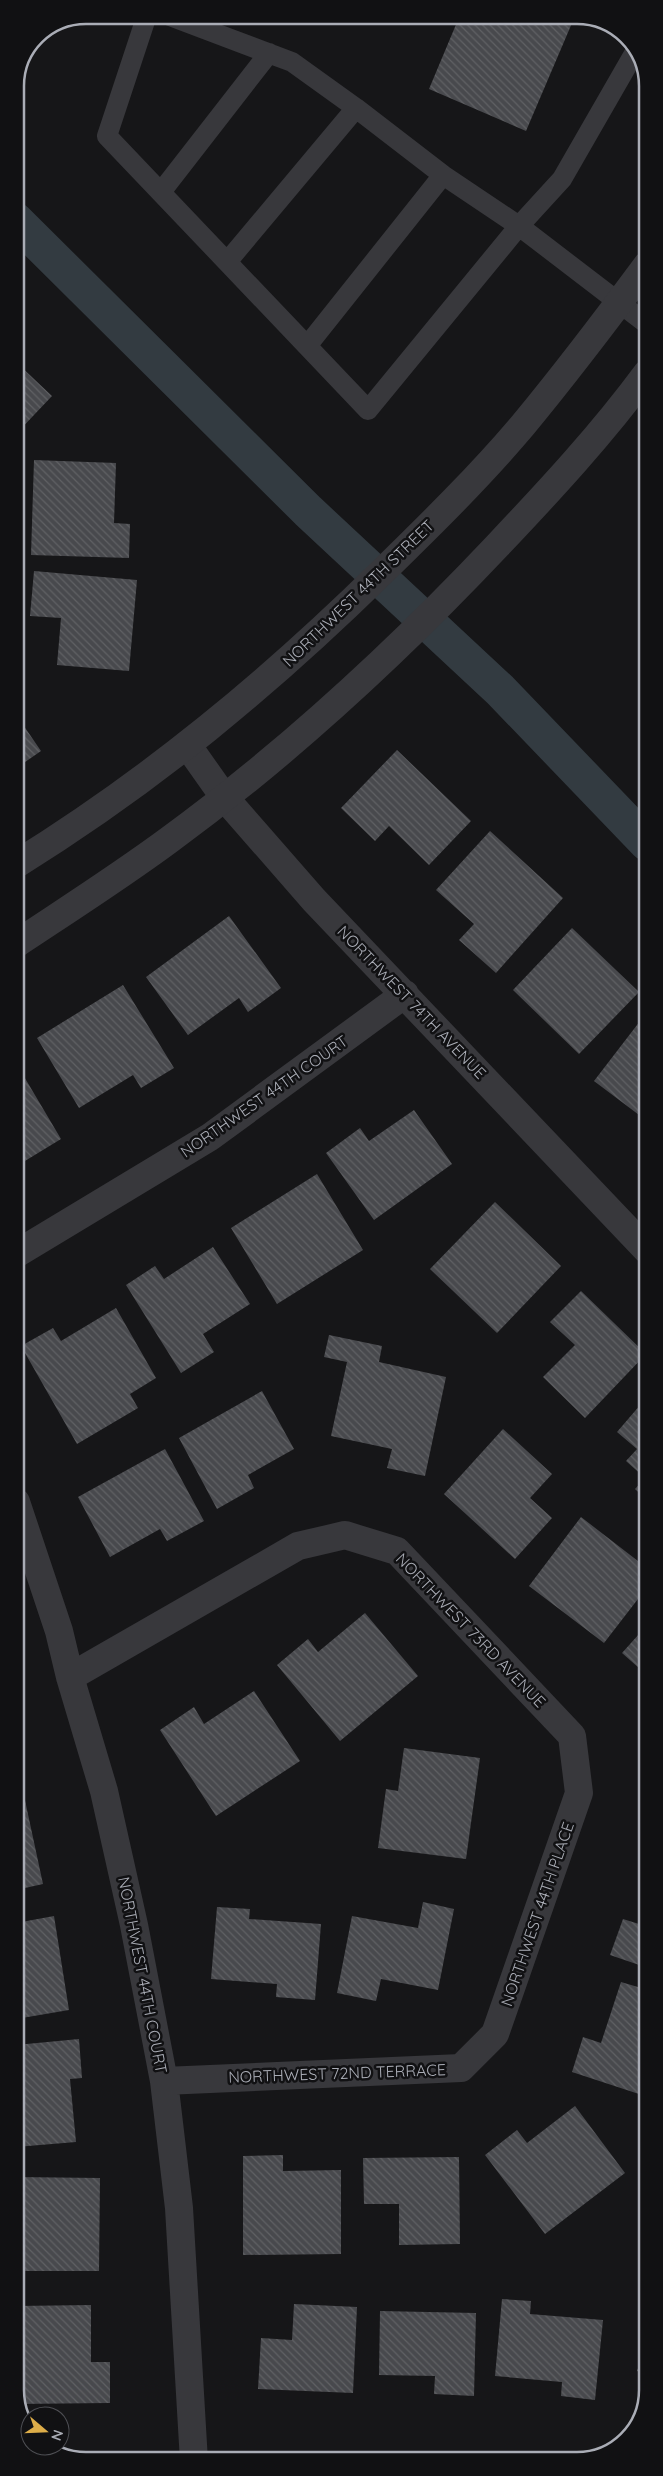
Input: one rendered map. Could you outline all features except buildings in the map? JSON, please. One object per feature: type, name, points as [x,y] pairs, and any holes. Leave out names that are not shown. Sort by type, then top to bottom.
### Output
[{"type":"street","name":"NORTHWEST 44TH STREET","points":[[24,860],[96,813],[188,746],[252,693],[341,612],[438,518],[522,426],[639,276]]},
{"type":"street","points":[[24,939],[128,869],[224,798],[364,679],[458,588],[544,497],[639,384]]},
{"type":"street","name":"NORTHWEST 74TH AVENUE","points":[[188,746],[224,798],[314,900],[639,1242]]},
{"type":"street","name":"NORTHWEST 44TH COURT","points":[[24,1249],[210,1137],[405,994]]},
{"type":"street","name":"NORTHWEST 44TH COURT","points":[[24,1526],[59,1631],[70,1677],[106,1800],[134,1924],[164,2081],[179,2208],[194,2452]]},
{"type":"street","name":"NORTHWEST 73RD AVENUE","points":[[70,1677],[298,1546],[345,1535],[398,1551],[572,1736],[579,1793]]},
{"type":"street","name":"NORTHWEST 44TH PLACE","points":[[495,2034],[579,1793]]},
{"type":"street","name":"NORTHWEST 72ND TERRACE","points":[[164,2081],[461,2068],[495,2034]]},
{"type":"lane","points":[[144,24],[107,136],[368,410],[519,226],[562,179],[632,58]]},
{"type":"lane","points":[[191,24],[292,62],[356,108],[443,175],[519,226],[639,318]]},
{"type":"lane","points":[[161,192],[269,53]]},
{"type":"lane","points":[[227,262],[356,108]]},
{"type":"lane","points":[[307,346],[443,175]]},
{"type":"waterway","points":[[24,229],[308,511],[500,690],[639,835]]}]
